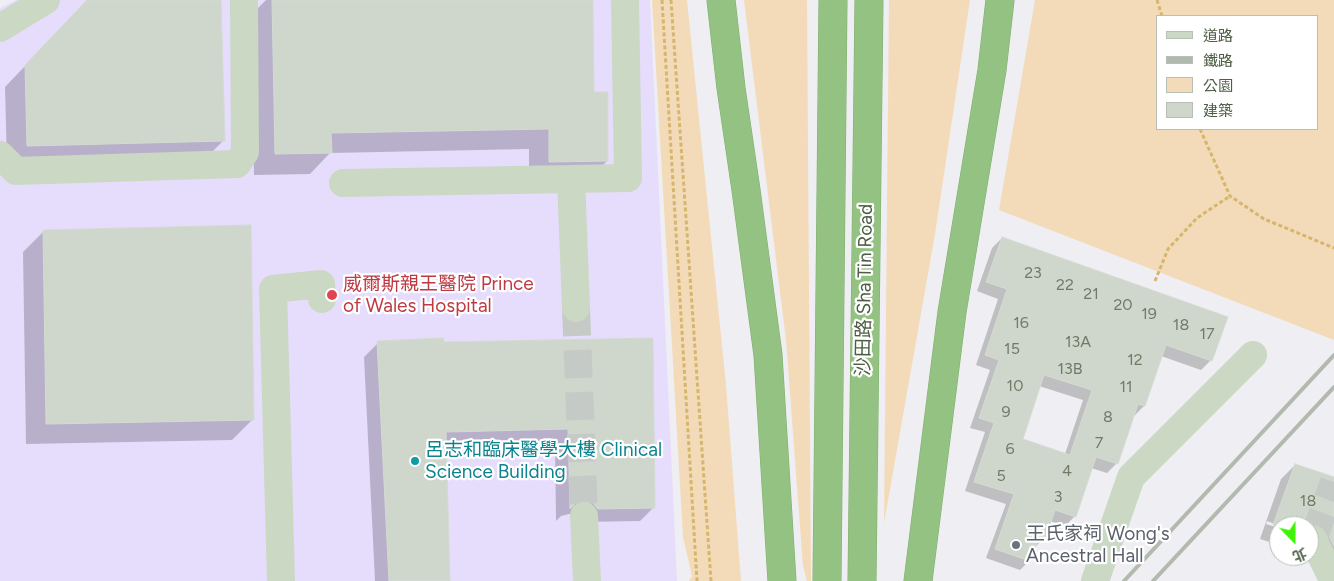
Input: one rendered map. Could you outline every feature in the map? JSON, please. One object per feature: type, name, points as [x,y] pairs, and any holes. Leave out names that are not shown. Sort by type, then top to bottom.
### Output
[{"type":"highway","points":[[721,0],[731,88],[768,355],[782,581]]},
{"type":"highway","name":"沙田路 Sha Tin Road","points":[[827,581],[833,0]]},
{"type":"highway","name":"沙田路 Sha Tin Road","points":[[862,581],[869,0]]},
{"type":"highway","points":[[918,581],[952,312],[1001,6]]},
{"type":"street","points":[[0,28],[46,0]]},
{"type":"street","points":[[0,155],[16,171],[237,164],[246,152],[244,0]]},
{"type":"street","points":[[343,183],[628,178],[625,0]]},
{"type":"street","points":[[571,179],[576,308]]},
{"type":"street","points":[[281,581],[273,289],[321,284],[322,299]]},
{"type":"street","points":[[1095,581],[1131,478],[1254,355]]},
{"type":"street","points":[[584,516],[587,581]]},
{"type":"street","points":[[1319,551],[1329,572],[1334,574]]},
{"type":"path","points":[[662,0],[697,581]]},
{"type":"path","points":[[671,0],[712,581]]},
{"type":"path","points":[[1157,0],[1162,15]]},
{"type":"path","points":[[1200,130],[1230,196],[1264,219],[1334,248]]},
{"type":"path","points":[[1155,281],[1168,249],[1197,218],[1230,196]]},
{"type":"shaded area","name":"威爾斯親王醫院 Prince of Wales Hospital","points":[[16,0],[650,0],[677,581],[0,581],[0,8]]},
{"type":"green space","points":[[652,0],[687,0],[726,385],[741,581],[689,581],[692,576],[683,537]]},
{"type":"green space","points":[[744,0],[807,0],[811,581],[807,581],[803,566],[786,340]]},
{"type":"green space","points":[[889,0],[970,0],[935,234],[884,523]]},
{"type":"green space","points":[[1035,0],[1334,0],[1334,340],[999,210]]},
{"type":"building","points":[[87,0],[221,0],[225,141],[27,146],[25,65]]},
{"type":"building","points":[[272,0],[593,0],[594,92],[608,92],[608,161],[549,162],[549,129],[331,133],[332,153],[275,154]]},
{"type":"building","points":[[251,225],[254,420],[46,424],[43,230]]},
{"type":"building","points":[[1002,237],[1228,317],[1212,361],[1166,345],[1145,406],[1138,404],[1118,464],[1096,457],[1076,517],[1055,510],[1045,539],[1039,537],[1030,561],[995,549],[1014,494],[974,482],[994,423],[979,418],[999,360],[985,355],[1007,289],[986,282]],"holes":[[[1044,375],[1092,390],[1070,455],[1023,439]]]},
{"type":"building","points":[[443,338],[444,342],[653,338],[655,508],[598,509],[592,502],[584,500],[576,503],[570,509],[568,429],[446,432],[450,581],[389,581],[377,341]]},
{"type":"building","points":[[1295,464],[1334,477],[1334,546],[1327,532],[1319,525],[1319,516],[1276,516]]},
{"type":"tunnel","points":[[576,308],[584,516]]},
{"type":"tunnel","points":[[1319,523],[1334,482]]},
{"type":"railway","points":[[1124,581],[1334,355]]},
{"type":"railway","points":[[1153,581],[1334,387]]},
{"type":"place","name":"威爾斯親王醫院 Prince of Wales Hospital","points":[[332,295]]},
{"type":"place","name":"呂志和臨床醫學大樓 Clinical Science Building","points":[[415,461]]},
{"type":"place","name":"王氏家祠 Wong's Ancestral Hall","points":[[1016,545]]}]
